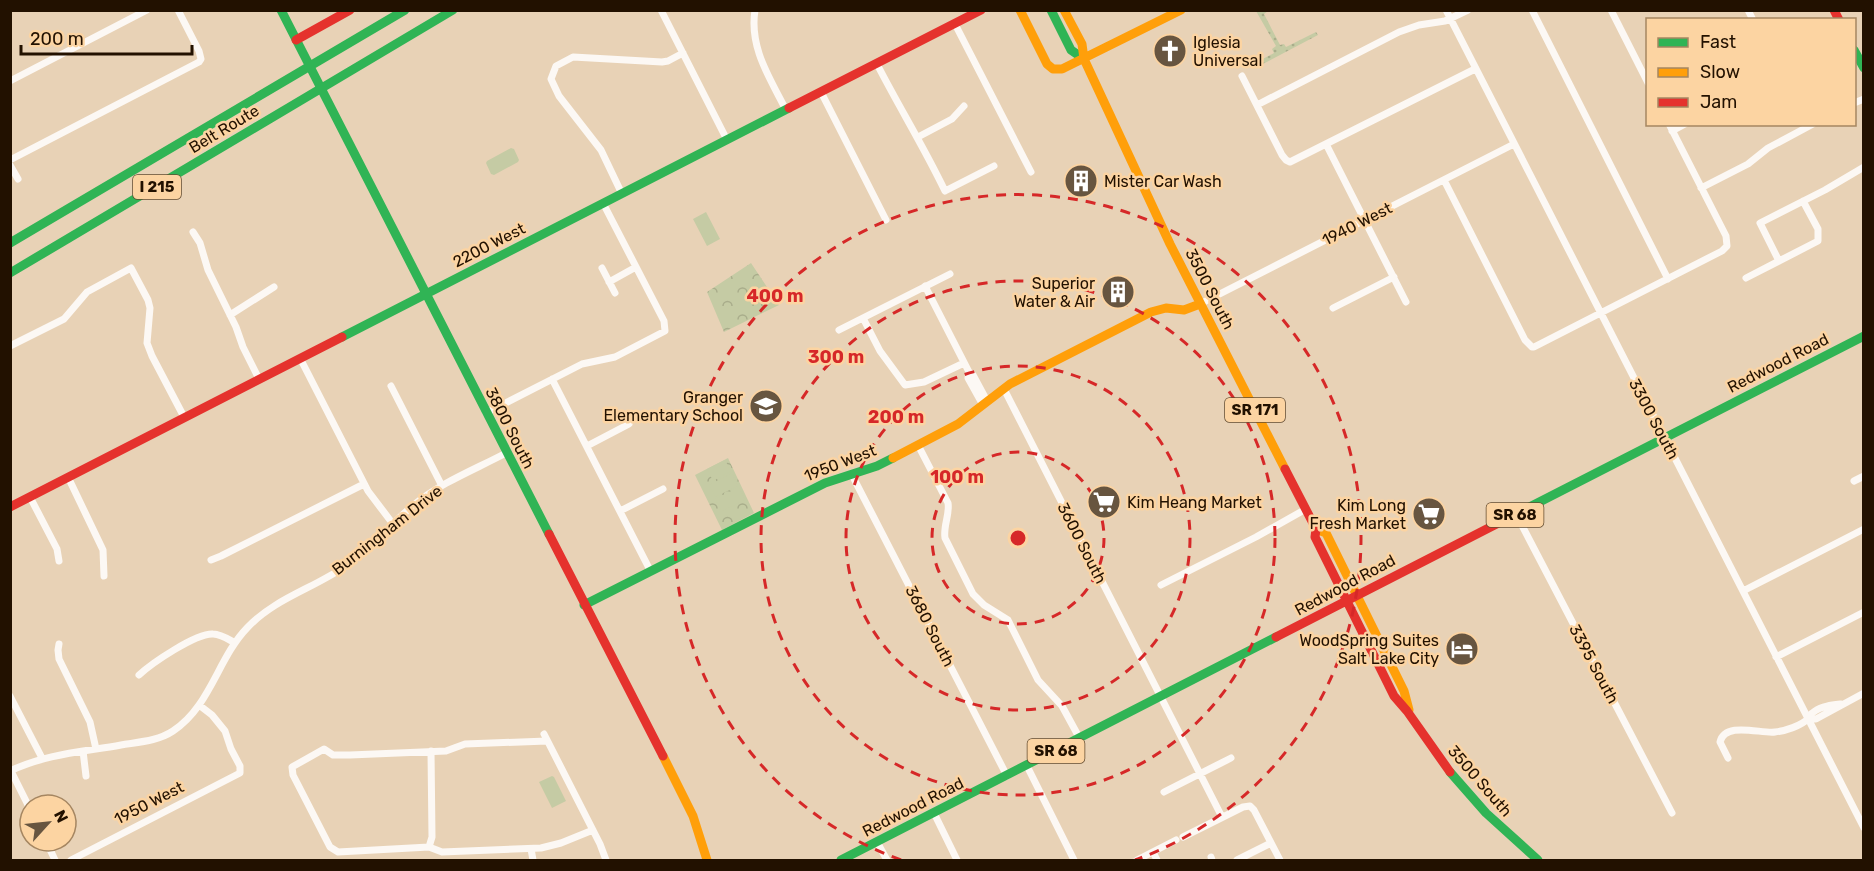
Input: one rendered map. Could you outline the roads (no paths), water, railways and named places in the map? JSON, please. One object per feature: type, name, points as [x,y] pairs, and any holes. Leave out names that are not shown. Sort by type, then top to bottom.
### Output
[{"type":"main road","name":"3800 South","points":[[281,10],[693,816],[707,861]]},
{"type":"main road","points":[[296,40],[350,10]]},
{"type":"main road","name":"Belt Route","points":[[10,243],[405,10]]},
{"type":"main road","name":"Belt Route","points":[[10,273],[453,10]]},
{"type":"main road","name":"2200 West","points":[[10,507],[981,10]]},
{"type":"main road","points":[[1020,10],[1050,68],[1060,70],[1181,10]]},
{"type":"main road","name":"3500 South","points":[[1051,10],[1071,50],[1084,59]]},
{"type":"main road","name":"3500 South","points":[[1064,10],[1082,44],[1084,59],[1154,210],[1316,529],[1315,537],[1394,696],[1409,711],[1439,757],[1478,806],[1538,861]]},
{"type":"main road","points":[[1856,54],[1863,68]]},
{"type":"main road","name":"1950 West","points":[[584,605],[802,494],[825,483],[877,466],[918,445],[958,424],[1004,389],[1151,312],[1166,309],[1184,310],[1200,304]]},
{"type":"main road","name":"Redwood Road","points":[[841,861],[1863,336]]},
{"type":"main road","name":"3500 South","points":[[1316,529],[1326,533],[1404,691],[1409,711]]},
{"type":"street","points":[[10,81],[147,10]]},
{"type":"street","points":[[10,160],[201,59],[178,10]]},
{"type":"street","points":[[661,10],[727,140]]},
{"type":"street","points":[[755,10],[753,26],[757,49],[786,110]]},
{"type":"street","name":"3300 South","points":[[1446,10],[1863,828]]},
{"type":"street","points":[[1257,105],[1404,29],[1450,19],[1468,10]]},
{"type":"street","points":[[1532,10],[1668,279]]},
{"type":"street","points":[[1611,10],[1646,81]]},
{"type":"street","points":[[955,24],[1031,172]]},
{"type":"street","points":[[622,194],[601,150],[560,96],[551,79],[556,66],[573,57],[662,62],[669,61],[683,53]]},
{"type":"street","points":[[877,63],[945,191],[994,166]]},
{"type":"street","points":[[1640,68],[1646,65]]},
{"type":"street","points":[[1242,76],[1283,157],[1288,161],[1294,161],[1475,69]]},
{"type":"street","points":[[821,92],[886,220]]},
{"type":"street","points":[[918,137],[952,119],[964,106]]},
{"type":"street","points":[[1701,188],[1748,164],[1768,148],[1807,126]]},
{"type":"street","points":[[1444,180],[1524,337],[1532,347],[1722,252],[1727,246],[1727,239],[1670,128]]},
{"type":"street","points":[[1326,144],[1406,302]]},
{"type":"street","name":"1940 West","points":[[1200,304],[1514,144]]},
{"type":"street","points":[[10,165],[18,179]]},
{"type":"street","points":[[1779,261],[1760,223],[1863,167]]},
{"type":"street","points":[[1746,278],[1818,241],[1818,229],[1803,201]]},
{"type":"street","points":[[486,413],[582,364],[615,357],[665,331],[664,321],[603,203]]},
{"type":"street","points":[[193,232],[200,243],[210,276],[231,315],[243,347],[259,379]]},
{"type":"street","points":[[609,282],[636,267]]},
{"type":"street","points":[[10,346],[64,319],[87,292],[131,268],[150,308],[147,343],[184,417]]},
{"type":"street","points":[[602,268],[615,293]]},
{"type":"street","points":[[839,330],[950,273]]},
{"type":"street","points":[[1333,308],[1394,277]]},
{"type":"street","points":[[925,286],[969,372],[968,378],[985,403]]},
{"type":"street","points":[[231,315],[274,287]]},
{"type":"street","points":[[863,318],[880,351],[905,385],[924,382],[964,363]]},
{"type":"street","points":[[300,358],[364,484],[376,504],[393,524]]},
{"type":"street","points":[[552,379],[651,572]]},
{"type":"street","points":[[391,386],[442,486]]},
{"type":"street","name":"3600 South","points":[[1004,389],[1222,817]]},
{"type":"street","points":[[587,446],[629,424]]},
{"type":"street","points":[[918,445],[948,503],[945,538],[964,577],[976,598],[1008,620],[1038,680],[1062,706],[1080,739]]},
{"type":"street","name":"Burningham Drive","points":[[11,771],[42,758],[150,740],[173,731],[199,705],[235,643],[258,617],[348,565],[414,504],[442,486],[506,453]]},
{"type":"street","name":"3680 South","points":[[852,475],[1007,776]]},
{"type":"street","points":[[1854,481],[1863,476]]},
{"type":"street","points":[[68,477],[103,550],[104,576]]},
{"type":"street","points":[[210,560],[364,484]]},
{"type":"street","points":[[620,511],[663,489]]},
{"type":"street","points":[[30,496],[57,549],[59,561]]},
{"type":"street","points":[[1161,585],[1306,509]]},
{"type":"street","name":"3395 South","points":[[1516,514],[1672,813]]},
{"type":"street","points":[[1743,591],[1863,529]]},
{"type":"street","points":[[1776,657],[1863,612]]},
{"type":"street","points":[[139,675],[157,660],[208,634],[221,636],[235,643]]},
{"type":"street","points":[[59,644],[59,659],[90,722],[96,749]]},
{"type":"street","points":[[1728,758],[1720,742],[1721,737],[1725,734],[1747,729],[1768,733],[1790,728],[1808,719],[1812,712],[1822,707],[1841,704],[1863,693]]},
{"type":"street","points":[[10,696],[42,758]]},
{"type":"street","name":"1950 West","points":[[71,861],[240,773],[240,766],[225,731],[212,715],[199,705]]},
{"type":"street","points":[[593,830],[552,846],[531,849],[442,852],[429,847],[334,851],[293,775],[292,767],[324,749],[333,755],[446,751],[465,744],[546,738],[593,830],[606,861]]},
{"type":"street","points":[[83,751],[86,776]]},
{"type":"street","points":[[429,847],[432,837],[431,751]]},
{"type":"street","points":[[1164,792],[1231,758]]},
{"type":"street","points":[[1027,766],[1074,861]]},
{"type":"street","points":[[11,771],[22,793]]},
{"type":"street","points":[[1137,861],[1222,817],[1250,806],[1280,861]]},
{"type":"street","points":[[934,813],[957,861]]},
{"type":"street","points":[[877,842],[886,861]]},
{"type":"street","points":[[1237,861],[1271,843]]},
{"type":"street","points":[[531,849],[533,861]]},
{"type":"street","points":[[1153,852],[1157,861]]},
{"type":"place","name":"Iglesia Universal","points":[[1170,51]]},
{"type":"place","name":"Mister Car Wash","points":[[1081,181]]},
{"type":"place","name":"Superior Water & Air","points":[[1118,292]]},
{"type":"place","name":"Granger Elementary School","points":[[766,406]]},
{"type":"place","name":"Kim Heang Market","points":[[1104,502]]},
{"type":"place","name":"Kim Long Fresh Market","points":[[1429,514]]},
{"type":"place","name":"WoodSpring Suites Salt Lake City","points":[[1462,649]]}]
